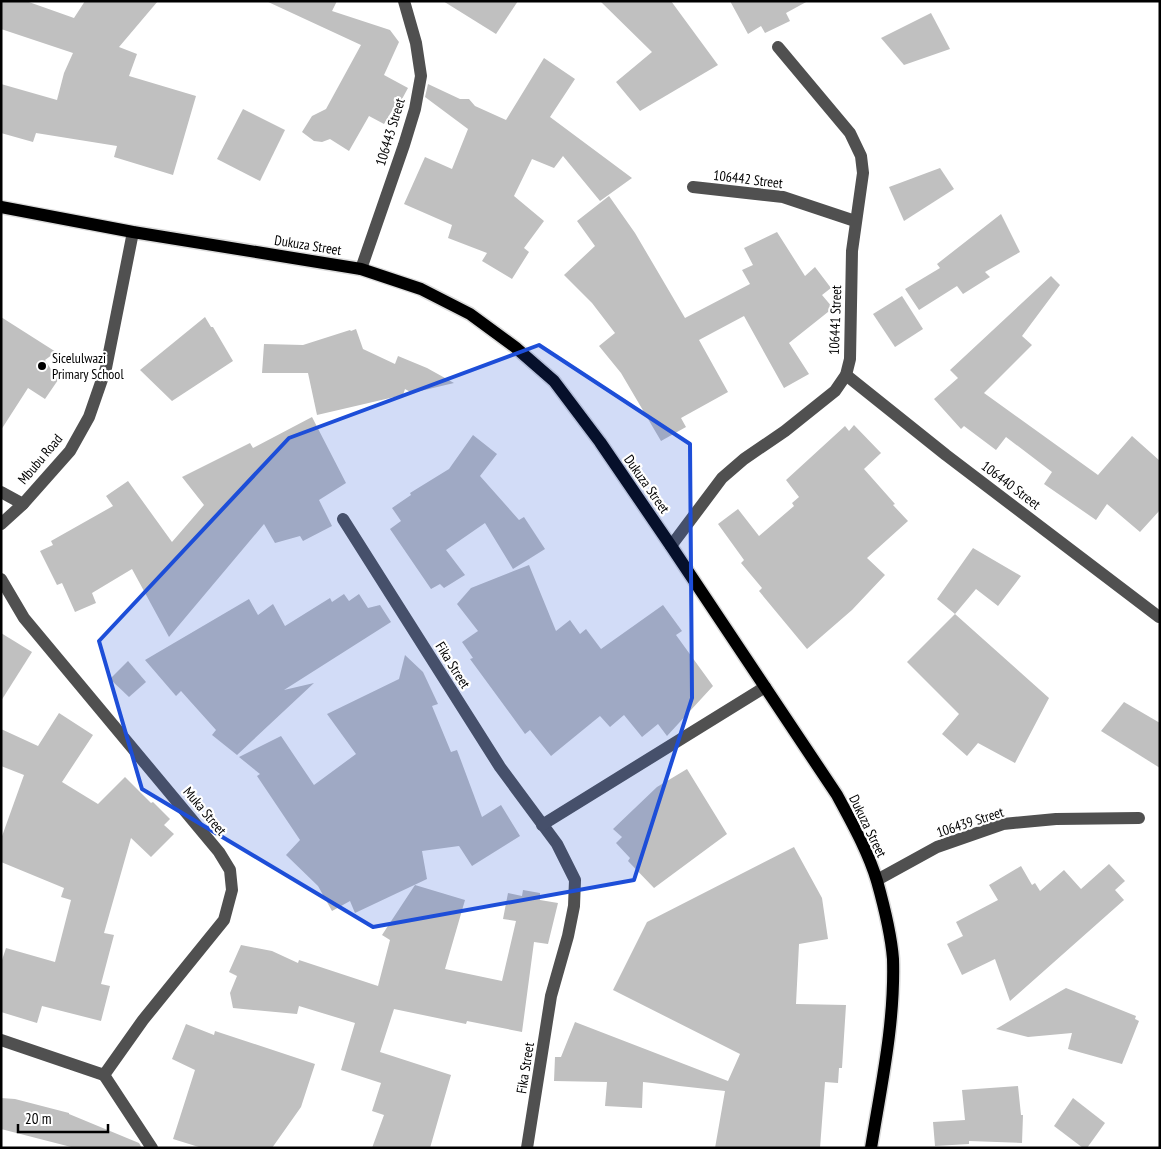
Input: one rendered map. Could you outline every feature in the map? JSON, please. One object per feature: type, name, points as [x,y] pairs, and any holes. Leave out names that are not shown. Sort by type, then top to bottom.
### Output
[{"type":"main road","name":"Dukuza Street","points":[[1,207],[133,232],[360,269],[421,289],[470,314],[515,347],[554,381],[605,450],[671,546],[837,795],[860,836],[877,880],[887,921],[893,958],[892,1012],[871,1148]]},
{"type":"street","name":"106443 Street","points":[[360,269],[404,145],[415,109],[421,76],[416,43],[404,1]]},
{"type":"street","name":"106441 Street","points":[[671,546],[722,478],[744,459],[786,431],[835,391],[846,375],[850,359],[852,251],[863,173],[861,156],[850,133],[778,47]]},
{"type":"street","name":"106442 Street","points":[[693,187],[783,197],[855,222]]},
{"type":"street","name":"Mbubu Road","points":[[1,524],[22,504],[70,451],[89,418],[106,368],[133,232]]},
{"type":"street","name":"106440 Street","points":[[846,375],[946,455],[1159,617]]},
{"type":"street","points":[[1,492],[22,504]]},
{"type":"street","name":"Fika Street","points":[[343,519],[500,767],[557,844],[575,880],[574,906],[568,936],[551,996],[527,1148]]},
{"type":"street","name":"Muka Street","points":[[1,579],[24,618],[219,852],[230,870],[232,890],[224,920],[143,1020],[104,1076]]},
{"type":"street","points":[[542,825],[765,687]]},
{"type":"street","name":"106439 Street","points":[[877,880],[937,848],[1003,824],[1056,819],[1139,818]]},
{"type":"street","points":[[1,1040],[104,1076],[152,1148]]},
{"type":"highlighted area","points":[[539,345],[690,444],[692,698],[634,880],[373,927],[142,789],[99,641],[289,438]]},
{"type":"building","points":[[1,1],[26,1],[74,18],[85,1],[158,1],[119,47],[137,54],[129,76],[196,96],[173,175],[114,157],[117,146],[36,133],[33,142],[1,133],[1,84],[57,100],[64,73],[73,53],[1,29]]},
{"type":"building","points":[[266,1],[337,1],[332,11],[390,30],[399,42],[384,75],[408,88],[396,110],[393,109],[384,124],[369,116],[349,151],[330,139],[322,142],[314,141],[302,132],[312,116],[326,109],[361,45]]},
{"type":"building","points":[[443,1],[518,1],[496,34]]},
{"type":"building","points":[[600,1],[671,1],[718,65],[640,111],[616,82],[652,52]]},
{"type":"building","points":[[730,1],[808,1],[786,13],[790,21],[765,33],[761,26],[748,34]]},
{"type":"building","points":[[931,13],[950,49],[904,65],[881,38]]},
{"type":"building","points":[[544,58],[575,79],[550,117],[632,178],[600,201],[563,156],[554,168],[532,159],[514,196],[544,221],[524,248],[529,252],[512,279],[482,261],[487,253],[448,238],[452,225],[404,204],[425,157],[452,169],[468,129],[425,97],[428,84],[460,99],[469,99],[475,106],[506,120]]},
{"type":"building","points":[[243,109],[285,130],[260,181],[217,159]]},
{"type":"building","points":[[940,168],[954,189],[904,221],[889,187]]},
{"type":"building","points":[[609,196],[635,233],[685,318],[750,284],[742,270],[753,265],[744,248],[777,232],[805,276],[815,267],[831,288],[822,295],[833,308],[789,343],[809,374],[784,388],[744,316],[699,340],[728,392],[681,418],[686,427],[661,441],[621,373],[599,346],[615,333],[592,303],[564,275],[595,246],[577,221]]},
{"type":"building","points":[[1001,214],[1020,252],[985,272],[990,277],[963,294],[957,286],[919,310],[905,289],[940,268],[937,264]]},
{"type":"building","points":[[1051,276],[1060,285],[1022,336],[1032,345],[984,393],[1098,475],[1132,436],[1160,461],[1160,510],[1140,532],[1107,504],[1096,520],[1044,484],[1052,472],[1006,437],[996,450],[964,426],[961,429],[934,399],[958,378],[950,370]]},
{"type":"building","points":[[902,296],[923,329],[895,347],[873,314]]},
{"type":"building","points":[[1,317],[56,352],[45,360],[58,380],[45,399],[28,388],[1,430]]},
{"type":"building","points":[[205,317],[233,361],[172,401],[140,370]]},
{"type":"building","points":[[356,329],[363,349],[395,364],[398,356],[427,368],[454,383],[412,393],[405,389],[403,395],[317,415],[308,373],[262,373],[264,344],[303,345]]},
{"type":"building","points":[[312,417],[346,483],[319,500],[332,526],[303,541],[300,536],[275,543],[264,524],[169,637],[132,569],[92,593],[96,603],[75,612],[62,583],[57,585],[40,551],[53,545],[51,541],[113,506],[106,496],[128,481],[172,542],[204,505],[182,477],[250,443],[253,448]]},
{"type":"building","points":[[854,425],[881,453],[864,469],[908,521],[867,558],[885,575],[852,610],[807,649],[759,591],[762,588],[741,563],[744,560],[718,524],[738,509],[759,536],[794,506],[792,503],[799,497],[786,480],[845,426],[849,431]]},
{"type":"building","points":[[473,435],[497,454],[480,476],[519,520],[524,517],[545,549],[513,569],[485,523],[446,550],[465,575],[444,588],[440,584],[431,589],[390,529],[401,521],[392,508],[411,495],[410,493],[449,469]]},
{"type":"building","points":[[973,548],[1021,576],[998,606],[976,589],[955,614],[937,599]]},
{"type":"building","points":[[529,565],[556,631],[570,620],[580,634],[586,629],[601,649],[663,605],[682,631],[676,635],[713,686],[667,736],[658,724],[642,737],[624,715],[610,727],[600,716],[551,756],[530,730],[525,734],[470,659],[473,658],[462,642],[478,631],[457,604],[471,588]]},
{"type":"building","points":[[344,594],[349,601],[359,594],[368,608],[380,605],[391,622],[284,690],[314,683],[237,755],[212,735],[216,730],[181,691],[176,696],[145,660],[249,599],[258,615],[273,604],[285,626],[330,598],[332,602]]},
{"type":"building","points":[[955,614],[1049,698],[1015,763],[978,743],[967,756],[942,734],[959,714],[907,662]]},
{"type":"building","points":[[1,633],[32,652],[1,701]]},
{"type":"building","points":[[405,655],[423,672],[438,704],[432,706],[451,752],[457,750],[482,817],[501,805],[520,836],[472,866],[459,846],[422,851],[427,879],[355,913],[350,901],[332,911],[318,886],[286,855],[300,840],[257,776],[260,774],[239,757],[281,736],[314,785],[356,754],[327,714],[399,679]]},
{"type":"building","points":[[128,661],[146,682],[129,697],[110,679]]},
{"type":"building","points":[[1124,702],[1160,723],[1160,768],[1101,731]]},
{"type":"building","points":[[59,713],[93,735],[62,782],[98,804],[125,777],[170,819],[164,825],[174,834],[151,857],[131,838],[104,933],[114,935],[101,984],[110,986],[101,1021],[42,1006],[37,1023],[1,1012],[1,963],[6,948],[55,962],[71,900],[61,897],[64,888],[1,862],[1,839],[24,775],[1,766],[1,729],[38,746]]},
{"type":"building","points":[[687,769],[727,834],[654,888],[628,861],[630,858],[616,843],[622,837],[613,829],[657,787]]},
{"type":"building","points":[[794,847],[822,898],[828,939],[799,944],[796,1004],[846,1005],[842,1068],[839,1068],[838,1083],[825,1082],[820,1148],[715,1148],[725,1091],[643,1082],[642,1108],[605,1106],[607,1082],[554,1081],[555,1057],[561,1057],[575,1022],[728,1081],[740,1054],[613,990],[647,922]]},
{"type":"building","points":[[1109,864],[1125,881],[1115,890],[1124,900],[1010,1001],[995,959],[962,975],[947,944],[963,936],[956,922],[998,900],[989,885],[1021,866],[1032,885],[1035,883],[1040,891],[1064,870],[1081,889]]},
{"type":"building","points":[[415,885],[465,900],[445,969],[502,981],[516,921],[503,919],[508,893],[522,896],[523,890],[540,893],[540,900],[558,903],[548,944],[534,942],[522,1032],[467,1021],[466,1024],[394,1009],[380,1052],[451,1075],[430,1148],[372,1148],[384,1115],[372,1111],[381,1083],[341,1070],[355,1023],[299,1006],[297,1014],[233,1008],[230,993],[237,976],[229,972],[241,945],[272,951],[298,963],[299,960],[378,986],[390,940],[382,935]]},
{"type":"building","points":[[1066,988],[1136,1016],[1135,1019],[1139,1021],[1122,1064],[1068,1049],[1072,1033],[1028,1037],[996,1029]]},
{"type":"building","points":[[186,1024],[214,1035],[215,1031],[315,1064],[301,1107],[272,1148],[202,1148],[173,1139],[195,1070],[172,1059]]},
{"type":"building","points":[[1018,1086],[1021,1115],[1023,1115],[1022,1143],[969,1141],[969,1144],[935,1146],[933,1122],[965,1120],[962,1090]]},
{"type":"building","points":[[1,1098],[15,1099],[69,1113],[139,1143],[142,1148],[75,1148],[1,1129]]},
{"type":"building","points":[[1073,1098],[1105,1123],[1087,1148],[1083,1148],[1054,1126]]},
{"type":"place","name":"Sicelulwazi Primary School","points":[[42,366]]}]
